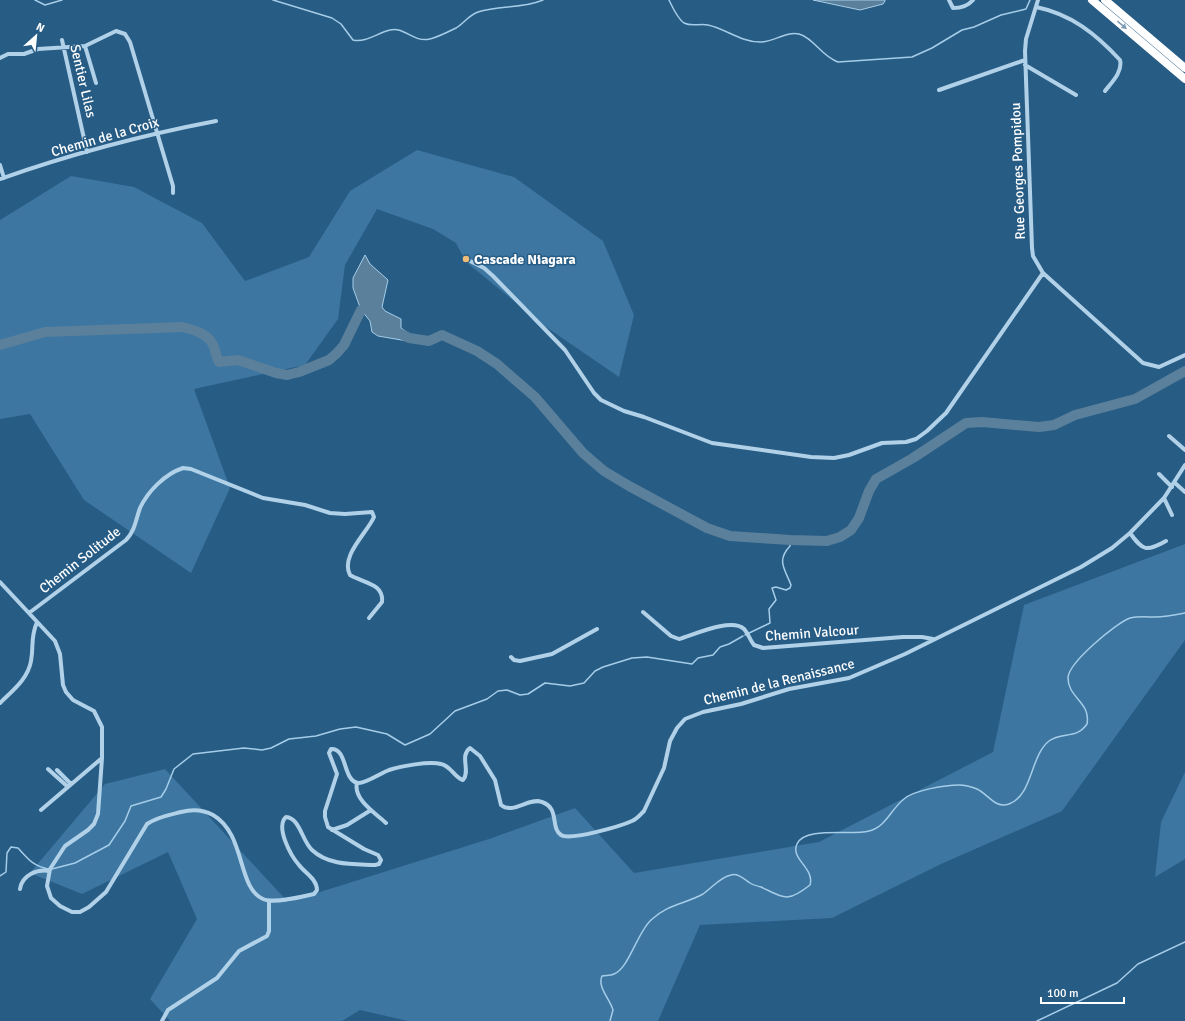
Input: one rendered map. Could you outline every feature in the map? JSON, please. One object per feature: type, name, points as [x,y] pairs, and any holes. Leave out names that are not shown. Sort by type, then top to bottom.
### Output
[{"type":"highway","points":[[1092,0],[1185,79]]},
{"type":"highway","points":[[1105,0],[1185,68]]},
{"type":"street","points":[[948,0],[953,8],[960,8],[970,4],[973,0]]},
{"type":"street","name":"Rue Georges Pompidou","points":[[1038,0],[1026,39],[1025,62],[1033,256],[1043,273],[1144,363],[1159,367],[1185,355]]},
{"type":"street","points":[[1036,7],[1054,11],[1084,26],[1120,60],[1122,66],[1105,91]]},
{"type":"street","points":[[0,58],[8,54],[24,54],[38,49],[85,46],[116,31],[125,34],[130,42],[173,186],[173,193]]},
{"type":"street","name":"Sentier Lilas","points":[[62,40],[87,152]]},
{"type":"street","points":[[85,46],[96,83]]},
{"type":"street","points":[[939,90],[1025,62],[1076,95]]},
{"type":"street","name":"Chemin de la Croix","points":[[2,179],[156,132],[216,121]]},
{"type":"street","points":[[0,165],[2,179]]},
{"type":"street","points":[[466,260],[484,268],[493,276],[565,350],[594,393],[601,400],[624,411],[712,443],[811,458],[849,455],[882,444],[911,441],[927,432],[950,408],[1043,273]]},
{"type":"street","points":[[1169,436],[1185,450]]},
{"type":"street","name":"Chemin de la Renaissance","points":[[357,783],[390,770],[430,763],[445,765],[455,776],[463,780],[467,774],[465,755],[470,748],[480,756],[495,780],[501,805],[509,808],[536,801],[543,802],[552,810],[558,833],[561,836],[571,838],[627,823],[640,816],[664,768],[673,735],[682,722],[689,717],[703,712],[741,704],[789,689],[849,678],[886,663],[1081,567],[1112,548],[1130,533],[1164,498],[1185,465]]},
{"type":"street","name":"Chemin Solitude","points":[[29,613],[126,540],[132,533],[140,508],[148,494],[159,484],[183,468],[191,469],[263,498],[305,505],[330,513],[344,514],[372,512],[374,517],[372,522],[354,547],[348,570],[350,575],[376,586],[381,592],[382,602],[369,618]]},
{"type":"street","points":[[1159,474],[1185,492]]},
{"type":"street","points":[[1164,498],[1172,515]]},
{"type":"street","points":[[1130,533],[1139,545],[1146,549],[1155,547],[1166,541]]},
{"type":"street","points":[[0,582],[57,645],[60,654],[63,685],[66,692],[73,700],[91,708],[102,727],[99,810],[96,820],[88,830],[66,846],[49,871],[47,886],[51,898],[66,910],[80,912],[106,892],[146,824],[156,819],[196,810],[206,811],[214,816],[230,831],[252,889],[262,899],[269,901],[314,894],[317,890],[314,881],[291,854],[281,829],[282,822],[286,817],[291,818],[296,823],[313,851],[325,858],[339,863],[379,864],[381,858],[378,855],[328,827],[325,817],[327,805],[337,774],[329,753],[331,749],[335,749],[340,753],[350,778],[357,783],[357,794],[371,810],[386,823]]},
{"type":"street","name":"Chemin Valcour","points":[[643,612],[674,638],[679,639],[716,627],[736,625],[745,630],[750,641],[758,647],[903,637],[922,637],[934,639]]},
{"type":"street","points":[[0,703],[24,678],[29,670],[31,639],[37,622]]},
{"type":"street","points":[[511,657],[514,660],[520,661],[552,654],[596,629]]},
{"type":"street","points":[[41,810],[102,758]]},
{"type":"street","points":[[48,769],[70,786]]},
{"type":"street","points":[[57,770],[70,786]]},
{"type":"street","points":[[332,830],[351,823],[371,810]]},
{"type":"street","points":[[20,889],[22,881],[30,874],[39,870],[49,871]]},
{"type":"street","points":[[162,1021],[168,1010],[217,978],[239,951],[267,936],[269,931],[269,901]]},
{"type":"shaded area","points":[[813,0],[885,1],[883,4],[860,10]]},
{"type":"shaded area","points":[[417,150],[514,177],[603,241],[634,315],[619,377],[546,327],[466,262],[456,243],[433,229],[377,209],[345,265],[338,319],[305,365],[194,389],[230,488],[191,573],[84,500],[30,414],[0,419],[0,220],[71,176],[134,187],[202,223],[245,281],[309,257],[350,191]]},
{"type":"shaded area","points":[[365,255],[370,264],[388,280],[382,307],[385,311],[401,319],[401,328],[414,337],[413,342],[378,336],[372,332],[370,321],[361,310],[353,288],[353,278]]},
{"type":"shaded area","points":[[1185,544],[1185,640],[1062,811],[941,864],[832,918],[700,925],[658,1021],[408,1021],[360,1010],[342,1021],[170,1021],[150,999],[197,919],[168,852],[82,894],[30,873],[105,784],[165,769],[288,902],[489,839],[575,808],[634,873],[819,842],[993,752],[1024,605]]},
{"type":"shaded area","points":[[1185,772],[1185,859],[1155,877],[1161,822]]},
{"type":"waterway","points":[[35,0],[45,5],[62,0]]},
{"type":"waterway","points":[[273,0],[332,18],[341,24],[353,40],[358,41],[395,29],[419,39],[430,39],[456,28],[478,12],[494,8],[527,5],[543,0]]},
{"type":"waterway","points":[[669,0],[675,13],[684,23],[693,25],[708,25],[746,40],[760,42],[765,42],[789,34],[799,34],[809,39],[827,56],[838,62],[912,57],[932,48],[962,30],[974,27],[1001,15],[1026,9],[1030,0]]},
{"type":"waterway","points":[[0,345],[45,332],[182,327],[197,331],[209,339],[214,347],[219,362],[238,360],[276,373],[287,375],[299,372],[329,360],[344,345],[361,310],[373,307]]},
{"type":"waterway","points":[[401,334],[409,338],[429,341],[442,335],[477,351],[497,364],[535,397],[583,453],[604,471],[707,528],[730,536],[790,540],[827,541],[840,537],[851,530],[859,518],[869,491],[876,479],[913,458],[966,423],[982,422],[1039,427],[1054,425],[1075,415],[1135,399],[1185,371]]},
{"type":"waterway","points":[[745,635],[770,623],[769,609],[776,600],[772,588],[776,587],[786,590],[790,588],[791,585],[783,565],[783,556],[790,546],[790,540]]},
{"type":"waterway","points":[[610,1021],[613,1010],[602,989],[602,976],[612,975],[624,965],[641,933],[657,915],[670,907],[703,894],[727,876],[736,875],[752,884],[781,896],[786,897],[796,894],[810,885],[811,879],[797,854],[797,844],[802,838],[819,833],[861,832],[875,829],[884,822],[899,803],[915,793],[946,786],[964,785],[981,791],[996,803],[1004,805],[1009,804],[1017,799],[1023,792],[1038,756],[1049,741],[1059,736],[1074,734],[1083,729],[1087,724],[1086,710],[1072,691],[1068,678],[1070,671],[1084,654],[1114,627],[1130,618],[1162,617],[1185,613]]},
{"type":"waterway","points":[[52,869],[75,863],[109,845],[125,821],[131,806],[161,797],[174,769],[193,754],[244,748],[262,750],[271,748],[289,739],[316,736],[340,729],[356,727],[387,734],[405,745],[430,734],[455,711],[487,699],[498,691],[507,690],[520,695],[528,694],[545,683],[570,686],[584,683],[595,671],[632,658],[647,657],[692,664],[698,658],[713,655],[720,647],[743,636]]},
{"type":"waterway","points":[[0,876],[6,872],[7,853],[11,847],[18,848],[35,864],[48,869]]},
{"type":"waterway","points":[[1037,1021],[1117,983],[1138,964],[1185,942]]},
{"type":"place","name":"Cascade Niagara","points":[[466,259]]}]
